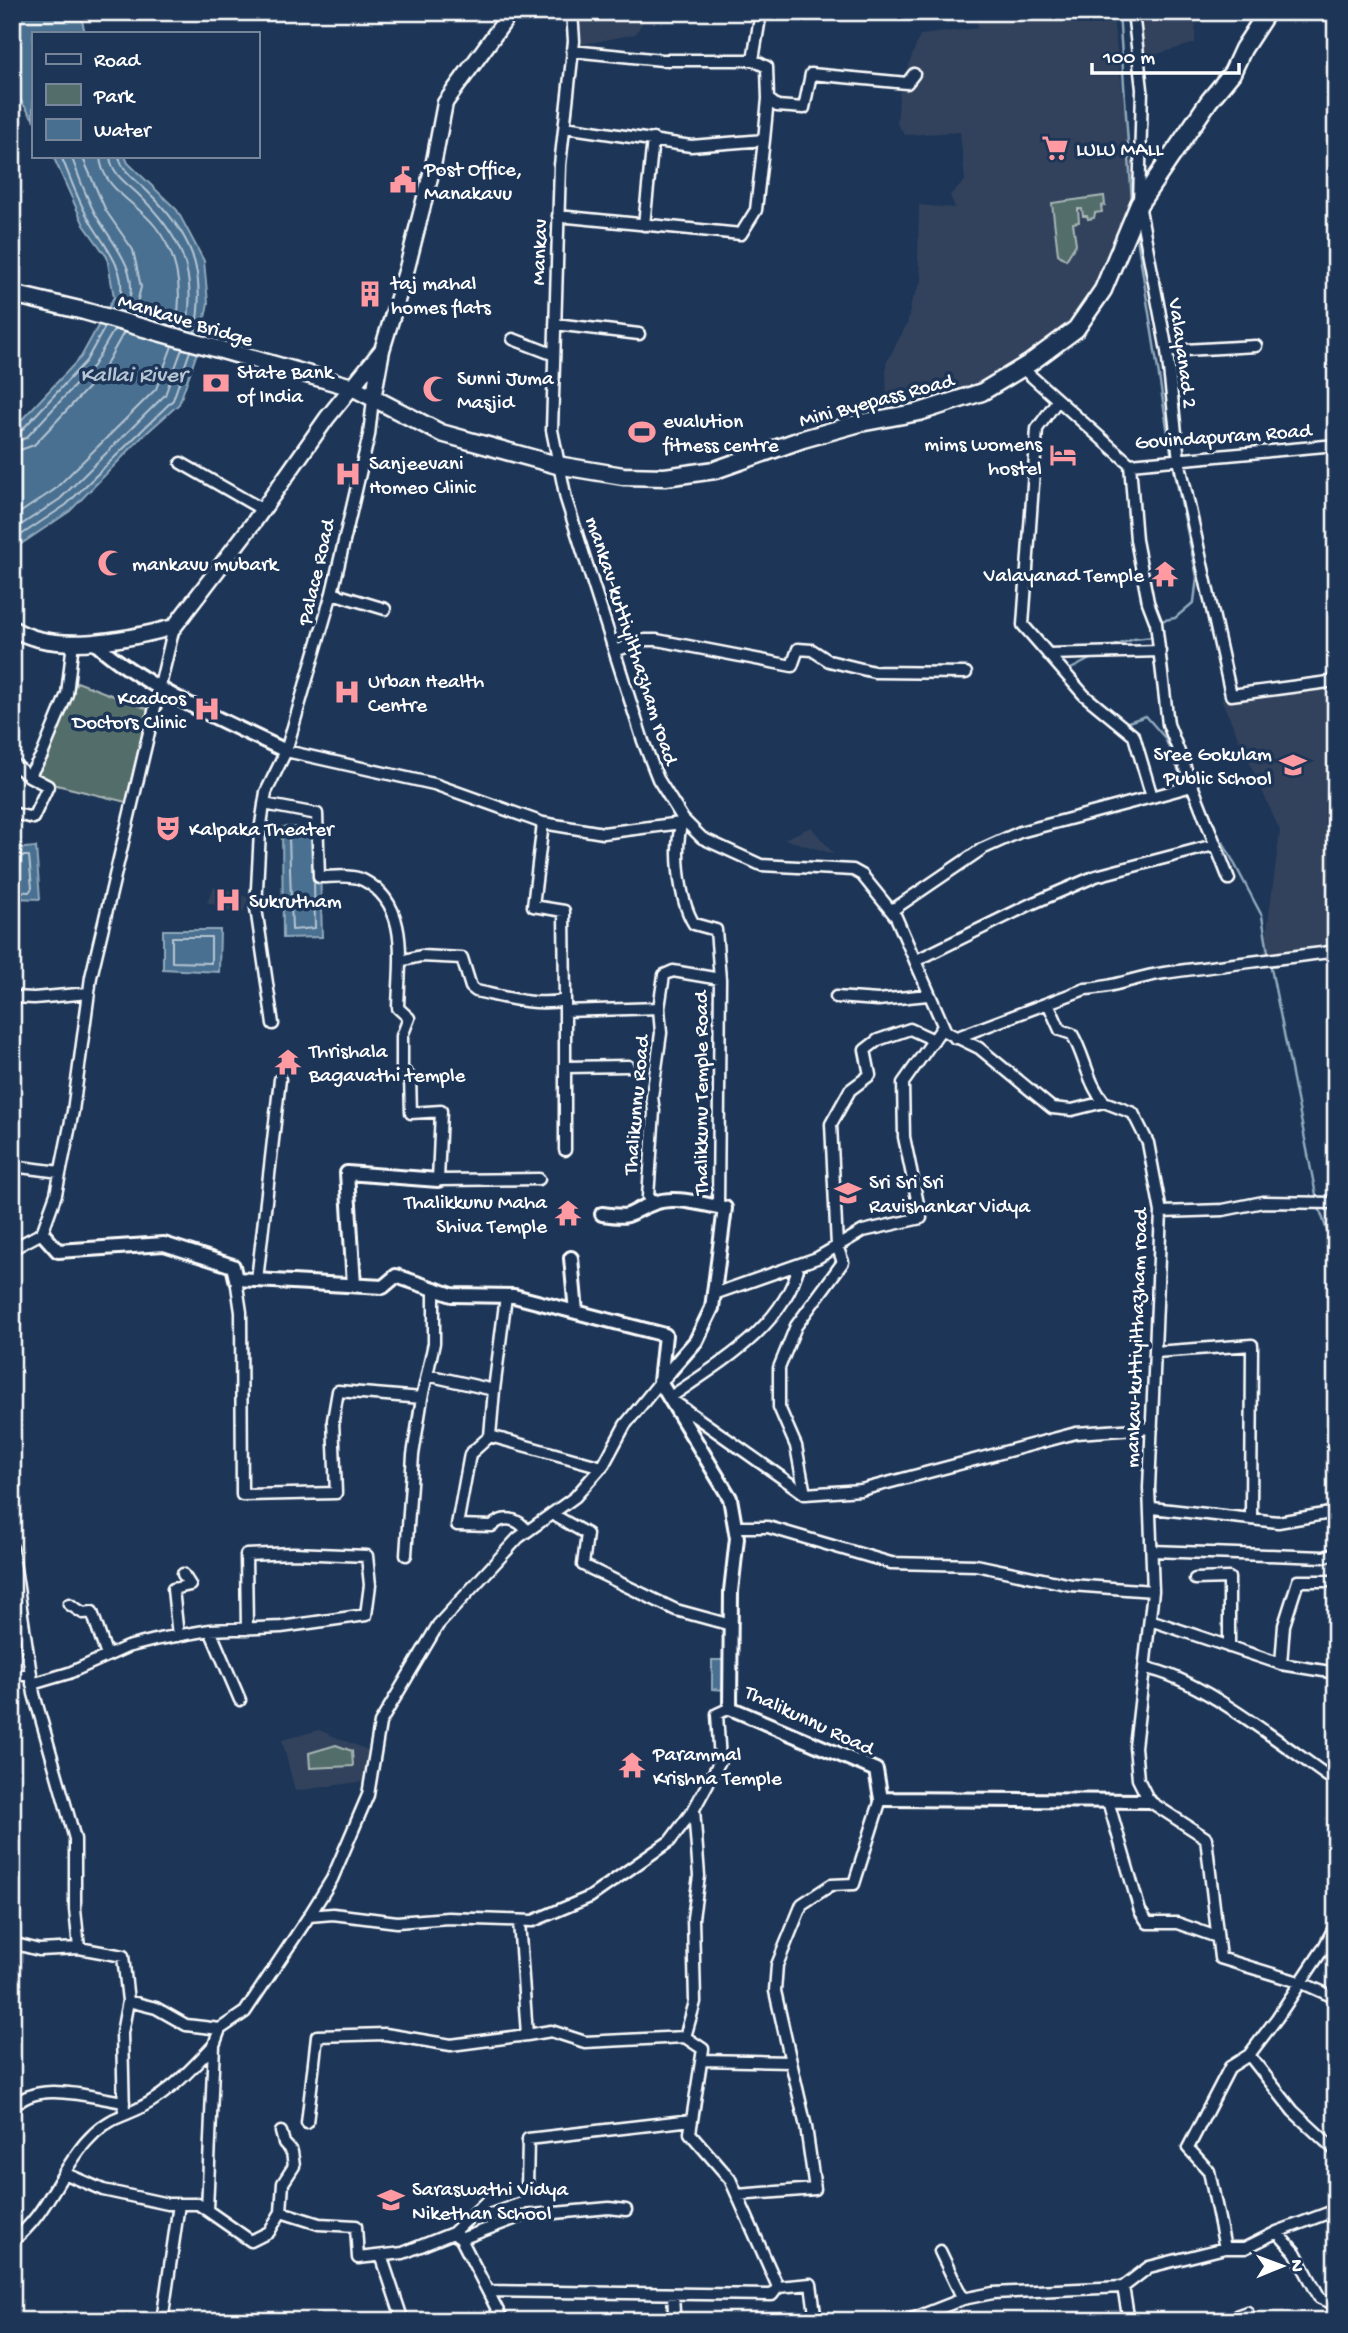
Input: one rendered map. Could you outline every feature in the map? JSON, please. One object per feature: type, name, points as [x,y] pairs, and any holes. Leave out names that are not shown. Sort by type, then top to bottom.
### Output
[{"type":"main road","points":[[373,399],[382,350],[407,268],[445,103],[510,12]]},
{"type":"main road","name":"Mini Byepass Road","points":[[277,368],[352,387],[441,433],[557,465],[623,476],[665,477],[715,470],[803,439],[860,423],[919,412],[982,392],[1022,368],[1076,329],[1103,290],[1139,204],[1209,101],[1232,73],[1267,12]]},
{"type":"main road","name":"Mankave Bridge","points":[[12,294],[84,310],[277,368]]},
{"type":"main road","points":[[12,628],[22,635],[95,643],[174,627],[263,510],[320,427],[382,350]]},
{"type":"street","name":"Mankav","points":[[557,465],[552,430],[552,354],[558,216],[573,46],[572,12]]},
{"type":"street","points":[[753,60],[761,12]]},
{"type":"street","name":"Valayanad 2","points":[[1133,12],[1142,89],[1139,204],[1167,351],[1178,460],[1231,695],[1336,681]]},
{"type":"street","points":[[558,216],[741,234],[756,210],[768,99],[767,67],[753,60],[662,60],[573,46]]},
{"type":"street","points":[[768,99],[778,106],[804,108],[811,74],[907,83],[914,74]]},
{"type":"street","points":[[565,127],[691,146],[764,140]]},
{"type":"street","points":[[644,225],[653,139]]},
{"type":"street","points":[[555,324],[639,334]]},
{"type":"street","points":[[513,339],[552,354]]},
{"type":"street","points":[[1167,351],[1256,346]]},
{"type":"street","name":"Govindapuram Road","points":[[1022,368],[1130,464],[1336,445]]},
{"type":"street","name":"Palace Road","points":[[273,1024],[256,908],[264,804],[266,792],[286,751],[332,593],[369,435],[373,399]]},
{"type":"street","points":[[1057,401],[1037,429],[1023,625],[1084,695],[1134,736],[1152,797]]},
{"type":"street","points":[[181,463],[263,510]]},
{"type":"street","points":[[1130,464],[1136,540],[1160,651],[1168,724],[1229,879]]},
{"type":"street","name":"mankav-kuttiyilthazham road","points":[[557,465],[621,678],[658,779],[682,821],[702,838],[761,865],[853,870],[862,875],[891,911],[942,1028],[955,1038],[979,1048],[1052,1108],[1072,1110],[1104,1102],[1133,1113],[1148,1143],[1161,1212],[1149,1488],[1152,1508],[1153,1591],[1135,1747],[1138,1779],[1149,1801]]},
{"type":"street","points":[[332,593],[385,608]]},
{"type":"street","points":[[12,1249],[42,1233],[61,1172],[89,993],[158,685],[174,627]]},
{"type":"street","points":[[615,651],[645,640],[657,640],[792,666],[798,649],[812,650],[829,661],[874,672],[914,675],[966,673]]},
{"type":"street","points":[[29,776],[42,755],[67,694],[73,642]]},
{"type":"street","points":[[95,643],[111,657],[158,685],[286,751],[434,784],[543,823],[603,833],[682,821],[679,876],[686,912],[694,924],[716,930],[720,979]]},
{"type":"street","points":[[1048,654],[1160,651]]},
{"type":"street","points":[[12,763],[48,786],[33,818],[12,813]]},
{"type":"street","points":[[891,911],[982,849],[1007,838],[1192,786]]},
{"type":"street","points":[[264,804],[317,814],[319,877],[361,878],[378,891],[398,917],[398,1008],[409,1018],[402,1036],[402,1069],[410,1077],[411,1113],[440,1111],[438,1180]]},
{"type":"street","points":[[543,823],[533,906],[564,911],[565,1150]]},
{"type":"street","points":[[915,961],[1031,904],[1096,876],[1214,845]]},
{"type":"street","points":[[955,1038],[1085,989],[1107,988],[1123,981],[1161,974],[1336,951]]},
{"type":"street","points":[[400,961],[421,956],[462,958],[471,987],[476,991],[518,1000],[565,1000]]},
{"type":"street","name":"Thalikunnu Road","points":[[654,1203],[648,1197],[654,1111],[652,1097],[661,1033],[659,1008],[664,975],[673,971],[720,979]]},
{"type":"street","name":"Thalikkunu Temple Road","points":[[718,1207],[720,979]]},
{"type":"street","points":[[12,997],[34,998],[89,993]]},
{"type":"street","points":[[836,997],[878,1000],[928,995]]},
{"type":"street","points":[[1048,1003],[1060,1030],[1072,1034],[1078,1043],[1094,1091],[1104,1102]]},
{"type":"street","name":"Thalikunnu Road","points":[[565,1011],[659,1008]]},
{"type":"street","points":[[714,1294],[799,1265],[863,1231],[921,1218],[904,1137],[903,1083],[942,1028]]},
{"type":"street","points":[[805,1494],[796,1446],[779,1406],[779,1368],[796,1326],[843,1262],[837,1246],[831,1124],[850,1090],[870,1075],[865,1050],[877,1040],[909,1029],[934,1040]]},
{"type":"street","points":[[565,1067],[628,1066]]},
{"type":"street","points":[[257,1280],[280,1079]]},
{"type":"street","points":[[12,1166],[61,1172]]},
{"type":"street","points":[[354,1285],[346,1173],[438,1180],[539,1179]]},
{"type":"street","points":[[206,2210],[214,2045],[220,2029],[245,2012],[332,1879],[368,1795],[380,1723],[438,1625],[527,1531],[575,1497],[602,1467],[625,1425],[696,1341],[712,1308],[725,1208],[674,1200],[654,1203],[628,1218],[602,1214]]},
{"type":"street","points":[[1161,1212],[1223,1210],[1263,1202],[1336,1203]]},
{"type":"street","points":[[42,1233],[58,1251],[164,1244],[233,1266],[242,1312],[242,1495],[336,1493],[333,1420],[338,1391],[422,1398]]},
{"type":"street","points":[[571,1258],[576,1312]]},
{"type":"street","points":[[799,1265],[793,1290],[769,1322],[743,1346],[669,1398],[805,1494],[861,1490],[1076,1433],[1152,1428]]},
{"type":"street","points":[[236,1279],[383,1287],[396,1276],[452,1295],[506,1296],[576,1312],[665,1335],[660,1382]]},
{"type":"street","points":[[406,1555],[413,1455],[434,1343],[434,1289]]},
{"type":"street","points":[[506,1296],[490,1436],[470,1454],[457,1525],[492,1526],[499,1519],[509,1518],[521,1522],[527,1531]]},
{"type":"street","points":[[1155,1352],[1252,1345],[1251,1519]]},
{"type":"street","points":[[427,1375],[494,1390]]},
{"type":"street","name":"Thalikunnu Road","points":[[660,1382],[730,1498],[737,1538],[731,1625],[730,1708],[876,1770],[881,1799]]},
{"type":"street","points":[[490,1436],[602,1467]]},
{"type":"street","points":[[1152,1508],[1278,1521],[1336,1512]]},
{"type":"street","points":[[552,1514],[587,1534],[583,1565],[676,1610],[731,1625]]},
{"type":"street","points":[[735,1527],[768,1527],[891,1563],[976,1565],[1071,1586],[1153,1591]]},
{"type":"street","points":[[12,1548],[32,1679],[75,1839],[75,1909],[79,1948]]},
{"type":"street","points":[[1152,1552],[1324,1557],[1336,1553]]},
{"type":"street","points":[[12,1676],[32,1679],[69,1673],[127,1647],[210,1630],[247,1629],[366,1615],[370,1585],[367,1556],[293,1553],[246,1555],[247,1629]]},
{"type":"street","points":[[178,1636],[173,1589],[190,1585],[183,1574]]},
{"type":"street","points":[[1195,1579],[1229,1578],[1229,1647]]},
{"type":"street","points":[[1281,1664],[1284,1625],[1298,1581],[1336,1581]]},
{"type":"street","points":[[69,1604],[83,1613],[92,1612],[107,1656]]},
{"type":"street","points":[[1150,1620],[1281,1664],[1336,1672]]},
{"type":"street","points":[[210,1630],[240,1700]]},
{"type":"street","points":[[1144,1668],[1161,1670],[1222,1703],[1336,1782]]},
{"type":"street","points":[[309,1916],[333,1914],[397,1922],[448,1918],[533,1921],[590,1897],[670,1841],[694,1809],[720,1761],[717,1714],[730,1708]]},
{"type":"street","points":[[737,2195],[815,2189],[806,2127],[775,1991],[777,1965],[802,1904],[831,1885],[854,1884],[881,1799],[1149,1801],[1206,1838],[1220,1958],[1302,1983],[1336,1998]]},
{"type":"street","points":[[1108,1801],[1140,1911],[1148,1923],[1177,1923],[1217,1937]]},
{"type":"street","points":[[685,2037],[695,2002],[693,1918],[699,1876],[694,1809]]},
{"type":"street","points":[[519,1921],[527,2035]]},
{"type":"street","points":[[1225,2248],[1209,2171],[1188,2148],[1230,2067],[1249,2054],[1302,1983],[1336,1924]]},
{"type":"street","points":[[12,1943],[39,1950],[79,1948],[123,1956],[128,2001],[122,2033],[124,2115]]},
{"type":"street","points":[[128,2001],[156,2008],[186,2025],[220,2029]]},
{"type":"street","points":[[307,2123],[317,2036],[384,2034],[451,2045],[551,2031],[585,2042],[685,2037],[703,2049],[690,2133],[730,2179],[778,2287]]},
{"type":"street","points":[[12,2241],[40,2216],[64,2173],[106,2121],[149,2106],[182,2079],[214,2045]]},
{"type":"street","points":[[1249,2054],[1293,2111],[1336,2151]]},
{"type":"street","points":[[702,2060],[791,2062]]},
{"type":"street","points":[[12,2109],[16,2103],[44,2092],[124,2102]]},
{"type":"street","points":[[457,2236],[485,2203],[527,2188],[528,2139],[692,2120]]},
{"type":"street","points":[[64,2173],[103,2190],[179,2204],[198,2204],[251,2241],[269,2232],[281,2212],[284,2183],[294,2166],[292,2152],[284,2143],[281,2132]]},
{"type":"street","points":[[162,2321],[179,2204]]},
{"type":"street","points":[[281,2212],[319,2224],[356,2226],[358,2258],[403,2253],[522,2216],[609,2208],[626,2210]]},
{"type":"street","points":[[907,2321],[962,2299],[993,2293],[1123,2287],[1149,2267],[1225,2248],[1245,2248],[1277,2232],[1336,2210]]},
{"type":"street","points":[[1277,2232],[1294,2252],[1320,2298],[1336,2305]]},
{"type":"street","points":[[457,2236],[503,2321]]},
{"type":"street","points":[[940,2250],[962,2299]]},
{"type":"street","points":[[378,2256],[382,2258],[403,2321]]},
{"type":"street","points":[[489,2291],[772,2295],[778,2287],[811,2284],[816,2321]]},
{"type":"street","points":[[1123,2287],[1129,2321]]},
{"type":"street","points":[[670,2321],[674,2312],[673,2294]]},
{"type":"street","points":[[1222,2321],[1247,2312],[1251,2321]]},
{"type":"street","points":[[1329,2321],[1336,2316]]},
{"type":"shaded area","points":[[582,12],[647,14],[636,34],[579,45]]},
{"type":"shaded area","points":[[976,12],[1112,12],[1137,201],[1106,268],[1079,317],[1028,360],[957,395],[887,411],[886,363],[907,324],[912,300],[922,280],[918,259],[919,205],[955,208],[950,195],[965,181],[960,132],[905,135],[897,124],[900,87],[920,35],[978,28]]},
{"type":"shaded area","points":[[1139,12],[1196,12],[1195,43],[1140,59]]},
{"type":"shaded area","name":"Sree Gokulam Public School","points":[[1336,678],[1336,943],[1264,953],[1280,831],[1221,699]]},
{"type":"shaded area","points":[[811,827],[834,854],[784,839]]},
{"type":"shaded area","name":"Sukrutham","points":[[219,886],[249,898],[241,916],[207,902],[214,887],[218,889]]},
{"type":"shaded area","points":[[319,1730],[370,1751],[372,1780],[295,1791],[282,1740]]},
{"type":"green space","points":[[1104,196],[1105,205],[1101,206],[1102,212],[1095,213],[1094,218],[1088,219],[1083,216],[1082,209],[1078,209],[1079,222],[1073,223],[1076,244],[1066,260],[1058,254],[1052,203]]},
{"type":"green space","points":[[77,682],[148,709],[126,802],[32,779]]},
{"type":"green space","points":[[336,1745],[352,1751],[353,1766],[310,1768],[309,1753]]},
{"type":"water","points":[[12,12],[80,12],[85,32],[32,32],[32,117],[12,87]]},
{"type":"water","name":"Kallai River","points":[[54,158],[126,158],[177,210],[204,261],[208,303],[199,347],[179,404],[142,437],[70,511],[12,550],[12,430],[81,357],[114,297],[107,257],[84,225]]},
{"type":"water","points":[[282,827],[319,828],[322,937],[283,938]]},
{"type":"water","points":[[36,847],[40,899],[12,898],[12,849]]},
{"type":"water","points":[[163,930],[220,930],[219,972],[163,969]]},
{"type":"water","points":[[712,1660],[728,1660],[727,1690],[712,1689]]},
{"type":"waterway","points":[[1119,12],[1132,202]]},
{"type":"waterway","points":[[1136,231],[1171,452]]},
{"type":"waterway","name":"Valayanad 2","points":[[1160,621],[1175,618],[1194,602],[1197,577],[1174,469]]},
{"type":"waterway","name":"Valayanad 2","points":[[1109,648],[1134,639],[1153,637]]},
{"type":"waterway","name":"Valayanad 2","points":[[1069,670],[1094,657]]},
{"type":"waterway","name":"Valayanad 2","points":[[1125,723],[1146,716],[1165,738],[1184,784]]},
{"type":"waterway","name":"Valayanad 2","points":[[1187,790],[1195,806]]},
{"type":"waterway","name":"Valayanad 2","points":[[1218,839],[1223,842],[1262,916],[1268,952]]},
{"type":"waterway","name":"Valayanad 2","points":[[1271,968],[1317,1200]]},
{"type":"waterway","name":"Valayanad 2","points":[[1319,1207],[1336,1257]]},
{"type":"place","name":"LULU MALL","points":[[1055,148]]},
{"type":"place","name":"Post Office, Manakavu","points":[[403,180]]},
{"type":"place","name":"taj mahal homes flats","points":[[370,294]]},
{"type":"place","name":"State Bank of India","points":[[216,383]]},
{"type":"place","name":"Sunni Juma Masjid","points":[[436,389]]},
{"type":"place","name":"evalution fitness centre","points":[[642,432]]},
{"type":"place","name":"mims womens hostel","points":[[1063,455]]},
{"type":"place","name":"Sanjeevani Homeo Clinic","points":[[348,474]]},
{"type":"place","name":"mankavu mubark","points":[[111,563]]},
{"type":"place","name":"Valayanad Temple","points":[[1165,574]]},
{"type":"place","name":"Urban Health Centre","points":[[347,692]]},
{"type":"place","name":"Kcadcos Doctors Clinic","points":[[207,709]]},
{"type":"place","name":"Sree Gokulam Public School","points":[[1293,765]]},
{"type":"place","name":"Kalpaka Theater","points":[[168,828]]},
{"type":"place","name":"Sukrutham","points":[[228,900]]},
{"type":"place","name":"Thrishala Bagavathi temple","points":[[288,1062]]},
{"type":"place","name":"Sri Sri Sri Ravishankar Vidya","points":[[848,1193]]},
{"type":"place","name":"Thalikkunu Maha Shiva Temple","points":[[568,1213]]},
{"type":"place","name":"Parammal Krishna Temple","points":[[632,1765]]},
{"type":"place","name":"Saraswathi Vidya Nikethan School","points":[[391,2200]]}]
